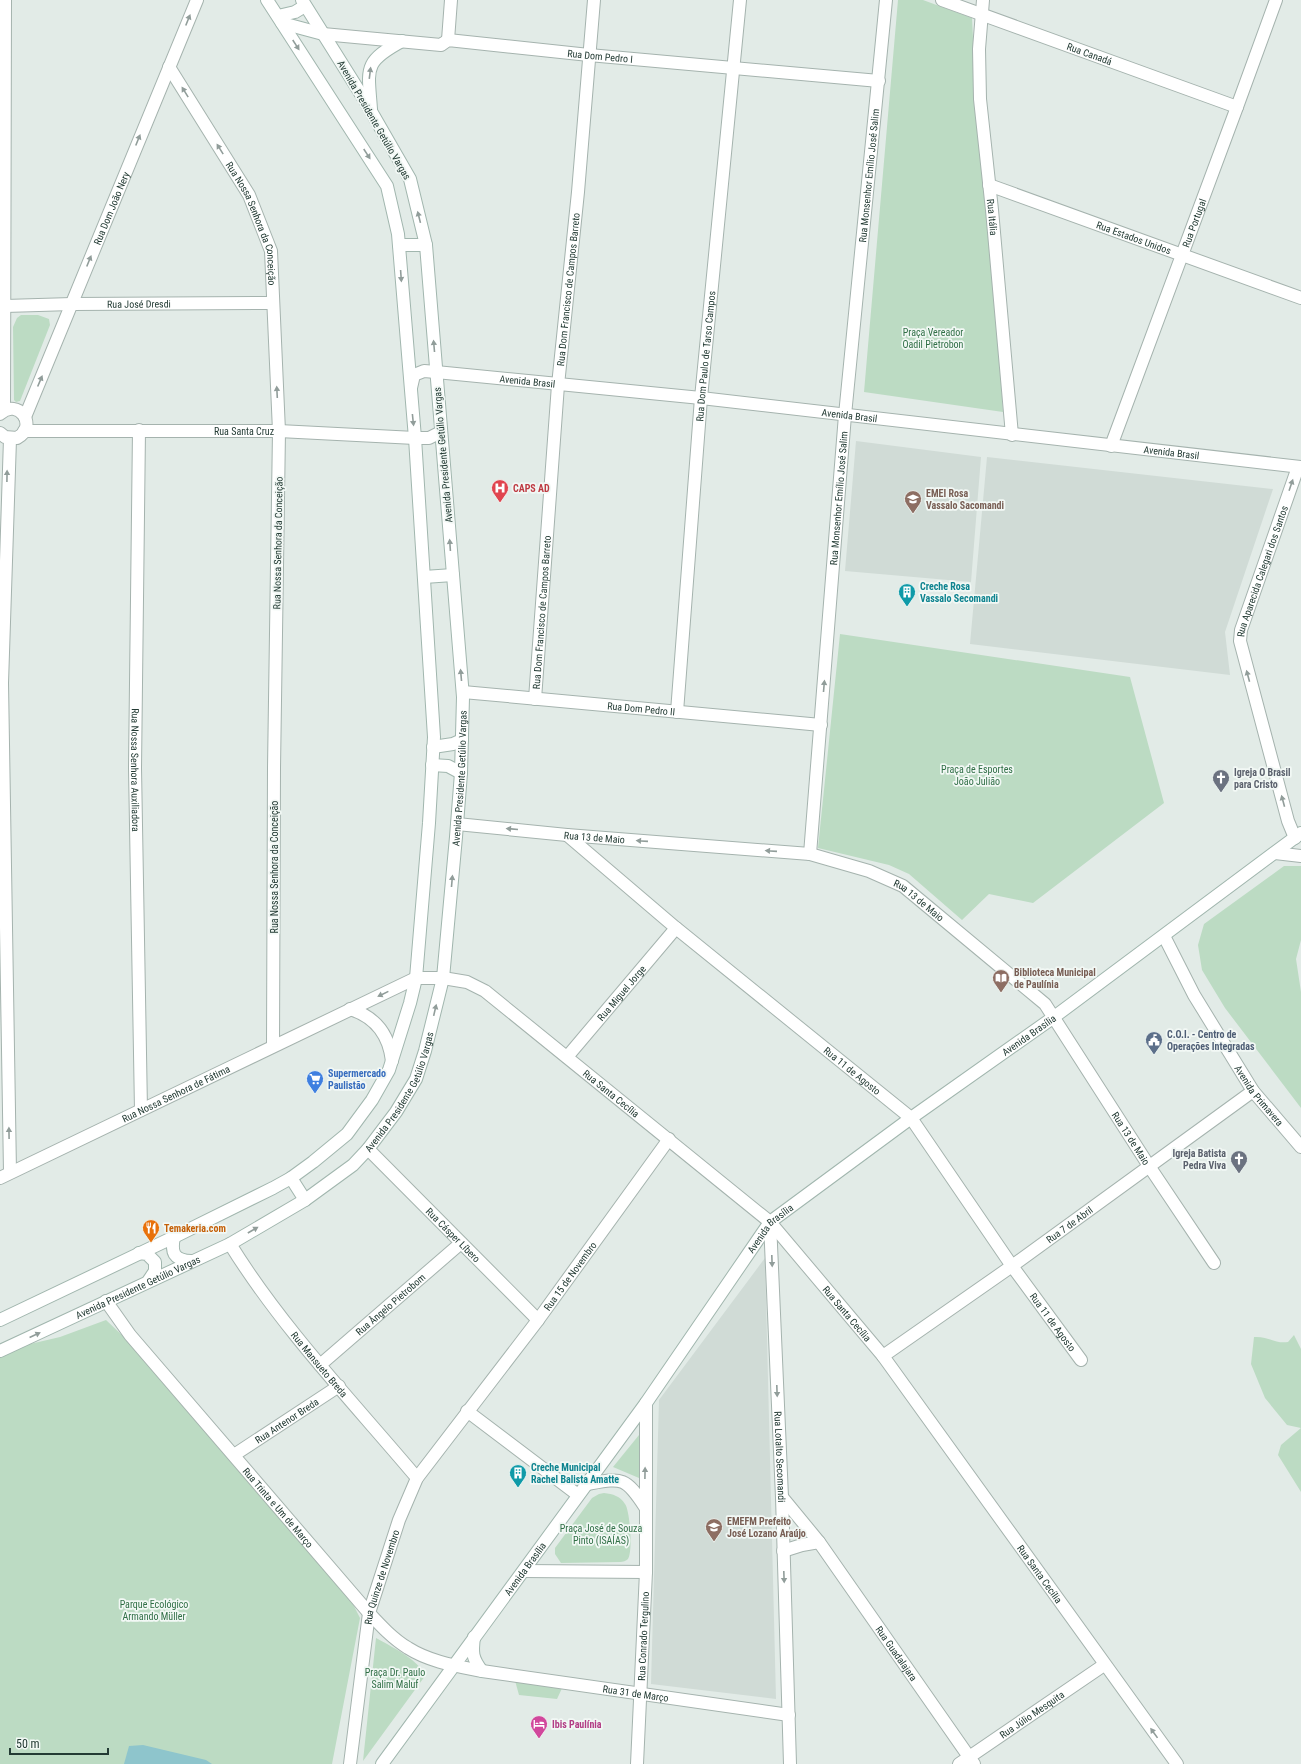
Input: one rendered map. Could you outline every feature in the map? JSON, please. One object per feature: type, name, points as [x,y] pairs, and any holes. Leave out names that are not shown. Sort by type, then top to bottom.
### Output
[{"type":"street","points":[[2,412],[5,306],[2,104],[5,0]]},
{"type":"street","name":"Rua Dom João Nery","points":[[25,423],[72,304],[197,0]]},
{"type":"street","name":"Avenida Presidente Getúlio Vargas","points":[[0,1320],[174,1237],[291,1178],[347,1134],[372,1100],[392,1061],[416,978],[429,823],[433,747],[415,438],[399,245],[387,186],[268,0]]},
{"type":"street","points":[[448,40],[451,0]]},
{"type":"street","name":"Rua Dom Francisco de Campos Barreto","points":[[535,699],[558,385],[578,192],[594,0]]},
{"type":"street","name":"Rua Dom Paulo de Tarso Campos","points":[[676,712],[701,398],[740,0]]},
{"type":"street","name":"Rua Monsenhor Emílio José Salim","points":[[810,854],[845,415],[886,0]]},
{"type":"street","name":"Rua Canadá","points":[[942,0],[1238,107]]},
{"type":"street","name":"Rua Itália","points":[[983,0],[979,49],[980,99],[1012,435]]},
{"type":"street","name":"Rua Portugal","points":[[1111,446],[1238,107],[1276,0]]},
{"type":"street","points":[[280,20],[294,12],[304,3]]},
{"type":"street","name":"Avenida Presidente Getúlio Vargas","points":[[0,1351],[149,1280],[230,1244],[305,1200],[353,1165],[368,1150],[396,1112],[416,1079],[425,1052],[443,978],[461,773],[462,692],[426,245],[410,179],[304,3]]},
{"type":"street","name":"Rua Dom Pedro I","points":[[280,20],[323,34],[441,45],[448,40],[589,55],[879,81]]},
{"type":"street","points":[[371,112],[369,70],[377,56],[402,41]]},
{"type":"street","name":"Rua Nossa Senhora da Conceição","points":[[169,66],[249,195],[271,251],[279,431],[274,768],[273,1046]]},
{"type":"street","name":"Rua Estados Unidos","points":[[989,185],[1301,298]]},
{"type":"street","points":[[399,245],[426,245]]},
{"type":"street","name":"Rua José Dresdi","points":[[5,306],[72,304],[273,303]]},
{"type":"street","name":"Avenida Brasil","points":[[410,390],[414,375],[424,370],[558,385],[701,398],[1299,467]]},
{"type":"street","name":"Rua Santa Cruz","points":[[2,412],[14,409],[22,413],[25,423],[45,430],[279,431],[415,438],[429,438],[441,432]]},
{"type":"street","points":[[5,1175],[1,683],[5,436],[16,438],[25,423]]},
{"type":"street","name":"Rua Nossa Senhora Auxiliadora","points":[[139,430],[134,768],[141,1110]]},
{"type":"street","name":"Rua Aparecida Calegari dos Santos","points":[[1298,836],[1288,821],[1240,641],[1241,630],[1299,467]]},
{"type":"street","points":[[424,577],[453,574]]},
{"type":"street","name":"Rua Dom Pedro II","points":[[462,692],[821,725]]},
{"type":"street","points":[[433,747],[453,744],[462,740]]},
{"type":"street","points":[[432,765],[448,766],[461,773]]},
{"type":"street","name":"Rua 13 de Maio","points":[[457,824],[567,835],[810,854],[869,871],[903,886],[1045,1004],[1214,1264]]},
{"type":"street","name":"Rua 11 de Agosto","points":[[567,835],[676,928],[911,1118],[1012,1266],[1080,1360]]},
{"type":"street","name":"Avenida Brasília","points":[[382,1764],[646,1403],[770,1222],[911,1118],[1054,1017],[1298,836]]},
{"type":"street","points":[[1275,853],[1301,856]]},
{"type":"street","name":"Rua Miguel Jorge","points":[[567,1058],[676,928]]},
{"type":"street","name":"Avenida Primavera","points":[[1164,936],[1194,995],[1253,1091],[1301,1147]]},
{"type":"street","name":"Rua Nossa Senhora de Fátima","points":[[5,1175],[416,978]]},
{"type":"street","name":"Rua Santa Cecília","points":[[416,978],[443,978],[467,982],[485,991],[770,1222],[883,1356],[1104,1665],[1177,1764]]},
{"type":"street","points":[[350,1009],[371,1018],[390,1046],[392,1061]]},
{"type":"street","name":"Rua 7 de Abril","points":[[883,1356],[1012,1266],[1253,1091]]},
{"type":"street","name":"Rua 15 de Novembro","points":[[467,1411],[538,1320],[669,1139]]},
{"type":"street","name":"Rua Cásper Líbero","points":[[368,1150],[538,1320]]},
{"type":"street","points":[[291,1178],[305,1200]]},
{"type":"street","name":"Rua Lotalto Secomandi","points":[[770,1222],[782,1497],[790,1764]]},
{"type":"street","points":[[174,1237],[172,1248],[174,1255],[182,1260],[190,1261]]},
{"type":"street","name":"Rua Ângelo Pietrobom","points":[[320,1365],[461,1243]]},
{"type":"street","name":"Rua Mansueto Breda","points":[[230,1244],[248,1273],[320,1365],[417,1478]]},
{"type":"street","points":[[139,1253],[147,1254],[155,1262],[155,1271],[149,1280]]},
{"type":"street","name":"Rua Trinta e Um de Março","points":[[106,1301],[130,1335],[386,1632],[408,1649],[454,1665],[482,1671]]},
{"type":"street","name":"Rua Antenor Breda","points":[[234,1455],[339,1386]]},
{"type":"street","name":"Rua Conrado Tergulino","points":[[637,1764],[646,1572],[646,1403]]},
{"type":"street","points":[[467,1411],[578,1495]]},
{"type":"street","name":"Rua Quinze de Novembro","points":[[350,1764],[369,1613],[399,1520],[417,1478],[467,1411]]},
{"type":"street","points":[[587,1484],[613,1480],[625,1483],[632,1487],[645,1507]]},
{"type":"street","name":"Rua Guadalajara","points":[[782,1497],[819,1542],[972,1761]]},
{"type":"street","points":[[783,1551],[802,1545],[819,1542]]},
{"type":"street","points":[[524,1571],[646,1572]]},
{"type":"street","points":[[474,1637],[472,1651],[474,1661],[482,1671]]},
{"type":"street","name":"Rua Júlio Mesquita","points":[[959,1764],[972,1761],[1104,1665]]},
{"type":"street","name":"Rua 31 de Março","points":[[482,1671],[789,1715]]},
{"type":"shaded area","name":"EMEI Rosa Vassalo Sacomandi","points":[[856,441],[981,457],[971,582],[845,571]]},
{"type":"shaded area","points":[[987,457],[1273,489],[1225,632],[1230,675],[970,644]]},
{"type":"shaded area","name":"EMEFM Prefeito José Lozano Araújo","points":[[765,1258],[776,1699],[651,1684],[659,1400]]},
{"type":"green space","name":"Praça Vereador Oadil Pietrobon","points":[[898,0],[923,0],[972,18],[978,139],[994,276],[1003,412],[864,392]]},
{"type":"green space","points":[[21,315],[38,315],[49,319],[50,325],[20,401],[16,402],[14,400],[13,327],[17,318]]},
{"type":"green space","name":"Praça de Esportes João Julião","points":[[840,634],[1130,677],[1164,803],[1033,903],[989,894],[962,920],[909,874],[889,865],[818,848]]},
{"type":"green space","points":[[1284,866],[1301,866],[1301,940],[1296,959],[1301,992],[1301,1108],[1225,1008],[1202,970],[1198,945],[1204,924]]},
{"type":"green space","name":"Parque Ecológico Armando Müller","points":[[106,1320],[125,1338],[353,1604],[360,1618],[332,1764],[0,1764],[0,1351],[60,1337]]},
{"type":"green space","points":[[1294,1335],[1301,1349],[1301,1428],[1287,1425],[1265,1398],[1251,1364],[1254,1337],[1288,1342]]},
{"type":"green space","points":[[1301,1428],[1301,1492],[1278,1455],[1281,1445]]},
{"type":"green space","points":[[639,1435],[639,1478],[613,1467]]},
{"type":"green space","name":"Praça José de Souza Pinto (ISAÍAS)","points":[[604,1493],[619,1497],[627,1508],[631,1540],[630,1555],[628,1559],[621,1562],[561,1563],[555,1554],[555,1548],[592,1498]]},
{"type":"green space","name":"Praça Dr. Paulo Salim Maluf","points":[[376,1638],[411,1659],[422,1670],[425,1676],[363,1761]]},
{"type":"green space","points":[[514,1677],[564,1684],[557,1699],[519,1695]]},
{"type":"water","points":[[143,1745],[206,1760],[212,1764],[124,1764],[129,1746]]},
{"type":"place","name":"CAPS AD","points":[[500,503]]},
{"type":"place","name":"EMEI Rosa Vassalo Sacomandi","points":[[913,514]]},
{"type":"place","name":"Creche Rosa Vassalo Secomandi","points":[[907,607]]},
{"type":"place","name":"Igreja O Brasil para Cristo","points":[[1221,793]]},
{"type":"place","name":"Biblioteca Municipal de Paulínia","points":[[1001,993]]},
{"type":"place","name":"C.O.I. - Centro de Operações Integradas","points":[[1154,1055]]},
{"type":"place","name":"Supermercado Paulistão","points":[[315,1094]]},
{"type":"place","name":"Igreja Batista Pedra Viva","points":[[1239,1174]]},
{"type":"place","name":"Temakeria.com","points":[[151,1243]]},
{"type":"place","name":"Creche Municipal Rachel Balista Amatte","points":[[518,1488]]},
{"type":"place","name":"EMEFM Prefeito José Lozano Araújo","points":[[714,1542]]},
{"type":"place","name":"Ibis Paulínia","points":[[539,1739]]}]
